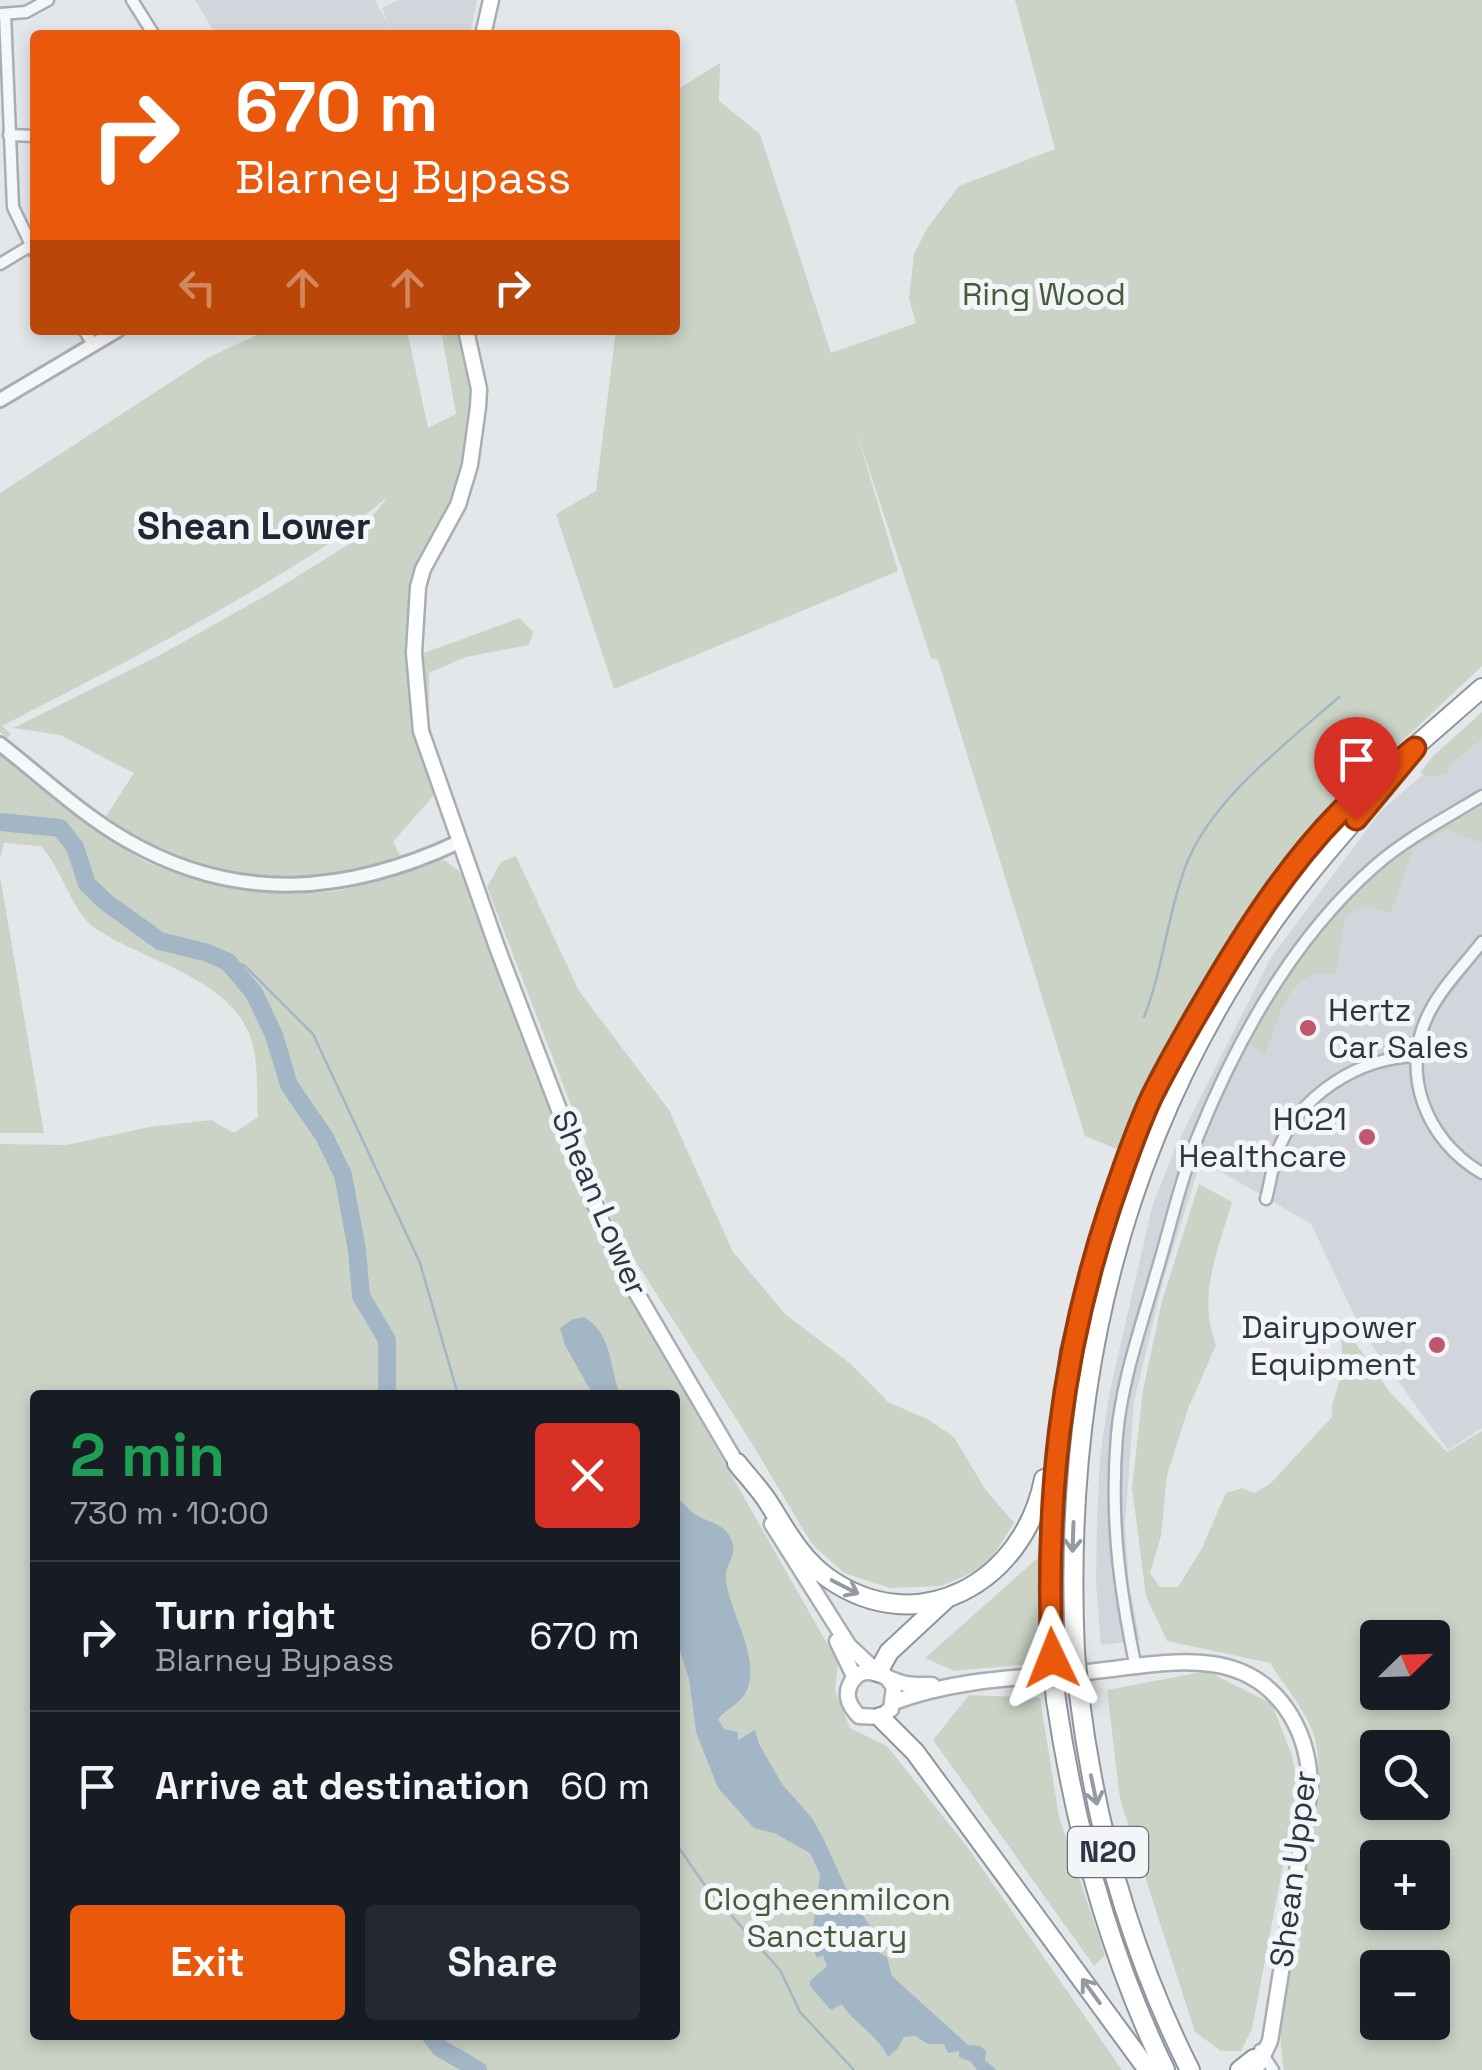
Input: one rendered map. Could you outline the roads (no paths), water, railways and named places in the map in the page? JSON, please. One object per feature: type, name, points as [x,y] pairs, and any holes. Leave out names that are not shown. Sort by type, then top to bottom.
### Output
[{"type":"highway","name":"N20","points":[[1165,2070],[1122,1974],[1091,1876],[1067,1772],[1056,1700],[1049,1575],[1051,1497],[1070,1351],[1099,1242],[1144,1115],[1229,959],[1273,893],[1340,812],[1482,688]]},
{"type":"highway","name":"N20","points":[[1190,2070],[1160,2005],[1113,1878],[1089,1764],[1078,1694],[1072,1549],[1082,1408],[1118,1244],[1168,1106],[1234,979],[1284,905],[1415,748]]},
{"type":"highway","points":[[880,1673],[889,1652],[946,1598],[988,1578],[1023,1539],[1033,1521],[1070,1351]]},
{"type":"highway","points":[[736,1463],[806,1559],[824,1576],[855,1593],[894,1603],[946,1598]]},
{"type":"highway","points":[[880,1718],[924,1765],[1148,2070]]},
{"type":"highway","points":[[1160,2005],[1206,2070]]},
{"type":"main road","points":[[484,30],[491,0]]},
{"type":"main road","name":"Shean Lower","points":[[467,335],[478,389],[470,464],[458,505],[424,569],[415,605],[414,652],[421,731],[459,842],[615,1253],[814,1596],[855,1678]]},
{"type":"main road","name":"Shean Lower","points":[[814,1596],[852,1649],[880,1673]]},
{"type":"main road","name":"Shean Upper","points":[[880,1673],[907,1684],[952,1685],[1185,1663],[1233,1669],[1275,1695],[1294,1717],[1303,1737],[1309,1759],[1310,1790],[1270,2023],[1259,2063]]},
{"type":"main road","points":[[865,1672],[880,1673],[894,1687],[894,1702],[880,1718],[859,1716],[850,1705],[848,1692],[855,1678],[865,1672]]},
{"type":"main road","name":"Shean Upper","points":[[894,1702],[952,1685]]},
{"type":"street","points":[[30,243],[13,207],[2,14],[26,12],[48,0]]},
{"type":"street","points":[[132,0],[151,30]]},
{"type":"street","points":[[9,135],[30,136]]},
{"type":"street","points":[[0,264],[30,250]]},
{"type":"street","points":[[87,335],[93,344]]},
{"type":"street","points":[[0,400],[109,335]]},
{"type":"street","points":[[0,744],[126,840],[158,857],[224,879],[275,886],[354,880],[459,842]]},
{"type":"street","points":[[1136,1668],[1117,1572],[1114,1506],[1118,1433],[1130,1360],[1197,1139],[1239,1045],[1306,941],[1374,866],[1482,796]]},
{"type":"street","points":[[1482,942],[1431,1009],[1418,1056],[1418,1087],[1426,1112],[1452,1152],[1482,1173]]},
{"type":"street","points":[[1266,1199],[1278,1151],[1304,1110],[1324,1089],[1371,1063],[1418,1056]]},
{"type":"water","points":[[584,1317],[600,1333],[619,1390],[590,1390],[560,1328]]},
{"type":"water","points":[[680,1500],[723,1529],[733,1543],[726,1580],[750,1672],[741,1699],[718,1719],[724,1729],[738,1732],[738,1740],[755,1730],[782,1784],[812,1818],[849,1895],[879,1939],[878,1952],[887,1957],[892,1976],[968,2045],[986,2051],[985,2060],[997,2070],[977,2070],[959,2057],[959,2051],[948,2053],[944,2044],[928,2044],[915,2036],[904,2037],[888,2057],[842,2004],[831,2010],[810,1986],[810,1981],[827,1966],[823,1955],[817,1958],[811,1944],[820,1874],[810,1853],[774,1833],[754,1828],[718,1788],[696,1732],[689,1679],[680,1651]]},
{"type":"waterway","points":[[1144,1017],[1179,886],[1196,843],[1252,775],[1339,697]]},
{"type":"waterway","points":[[0,822],[60,828],[75,847],[87,884],[107,903],[160,941],[228,962],[254,993],[274,1035],[289,1085],[324,1136],[343,1175],[361,1296],[387,1340],[387,1390]]},
{"type":"waterway","points":[[228,962],[244,965],[313,1034],[420,1263],[457,1390]]},
{"type":"waterway","points":[[680,1849],[706,1887],[780,1970],[800,2012],[854,2070]]},
{"type":"waterway","points":[[434,2040],[440,2048],[478,2070]]},
{"type":"place","name":"Hertz Car Sales","points":[[1308,1028]]},
{"type":"place","name":"HC21 Healthcare","points":[[1367,1137]]},
{"type":"place","name":"Dairypower Equipment","points":[[1437,1345]]},
{"type":"district","name":"Shean Lower","points":[[254,526]]},
{"type":"park label","name":"Ring Wood","points":[[1044,294]]},
{"type":"park label","name":"Clogheenmilcon Sanctuary","points":[[827,1918]]}]
